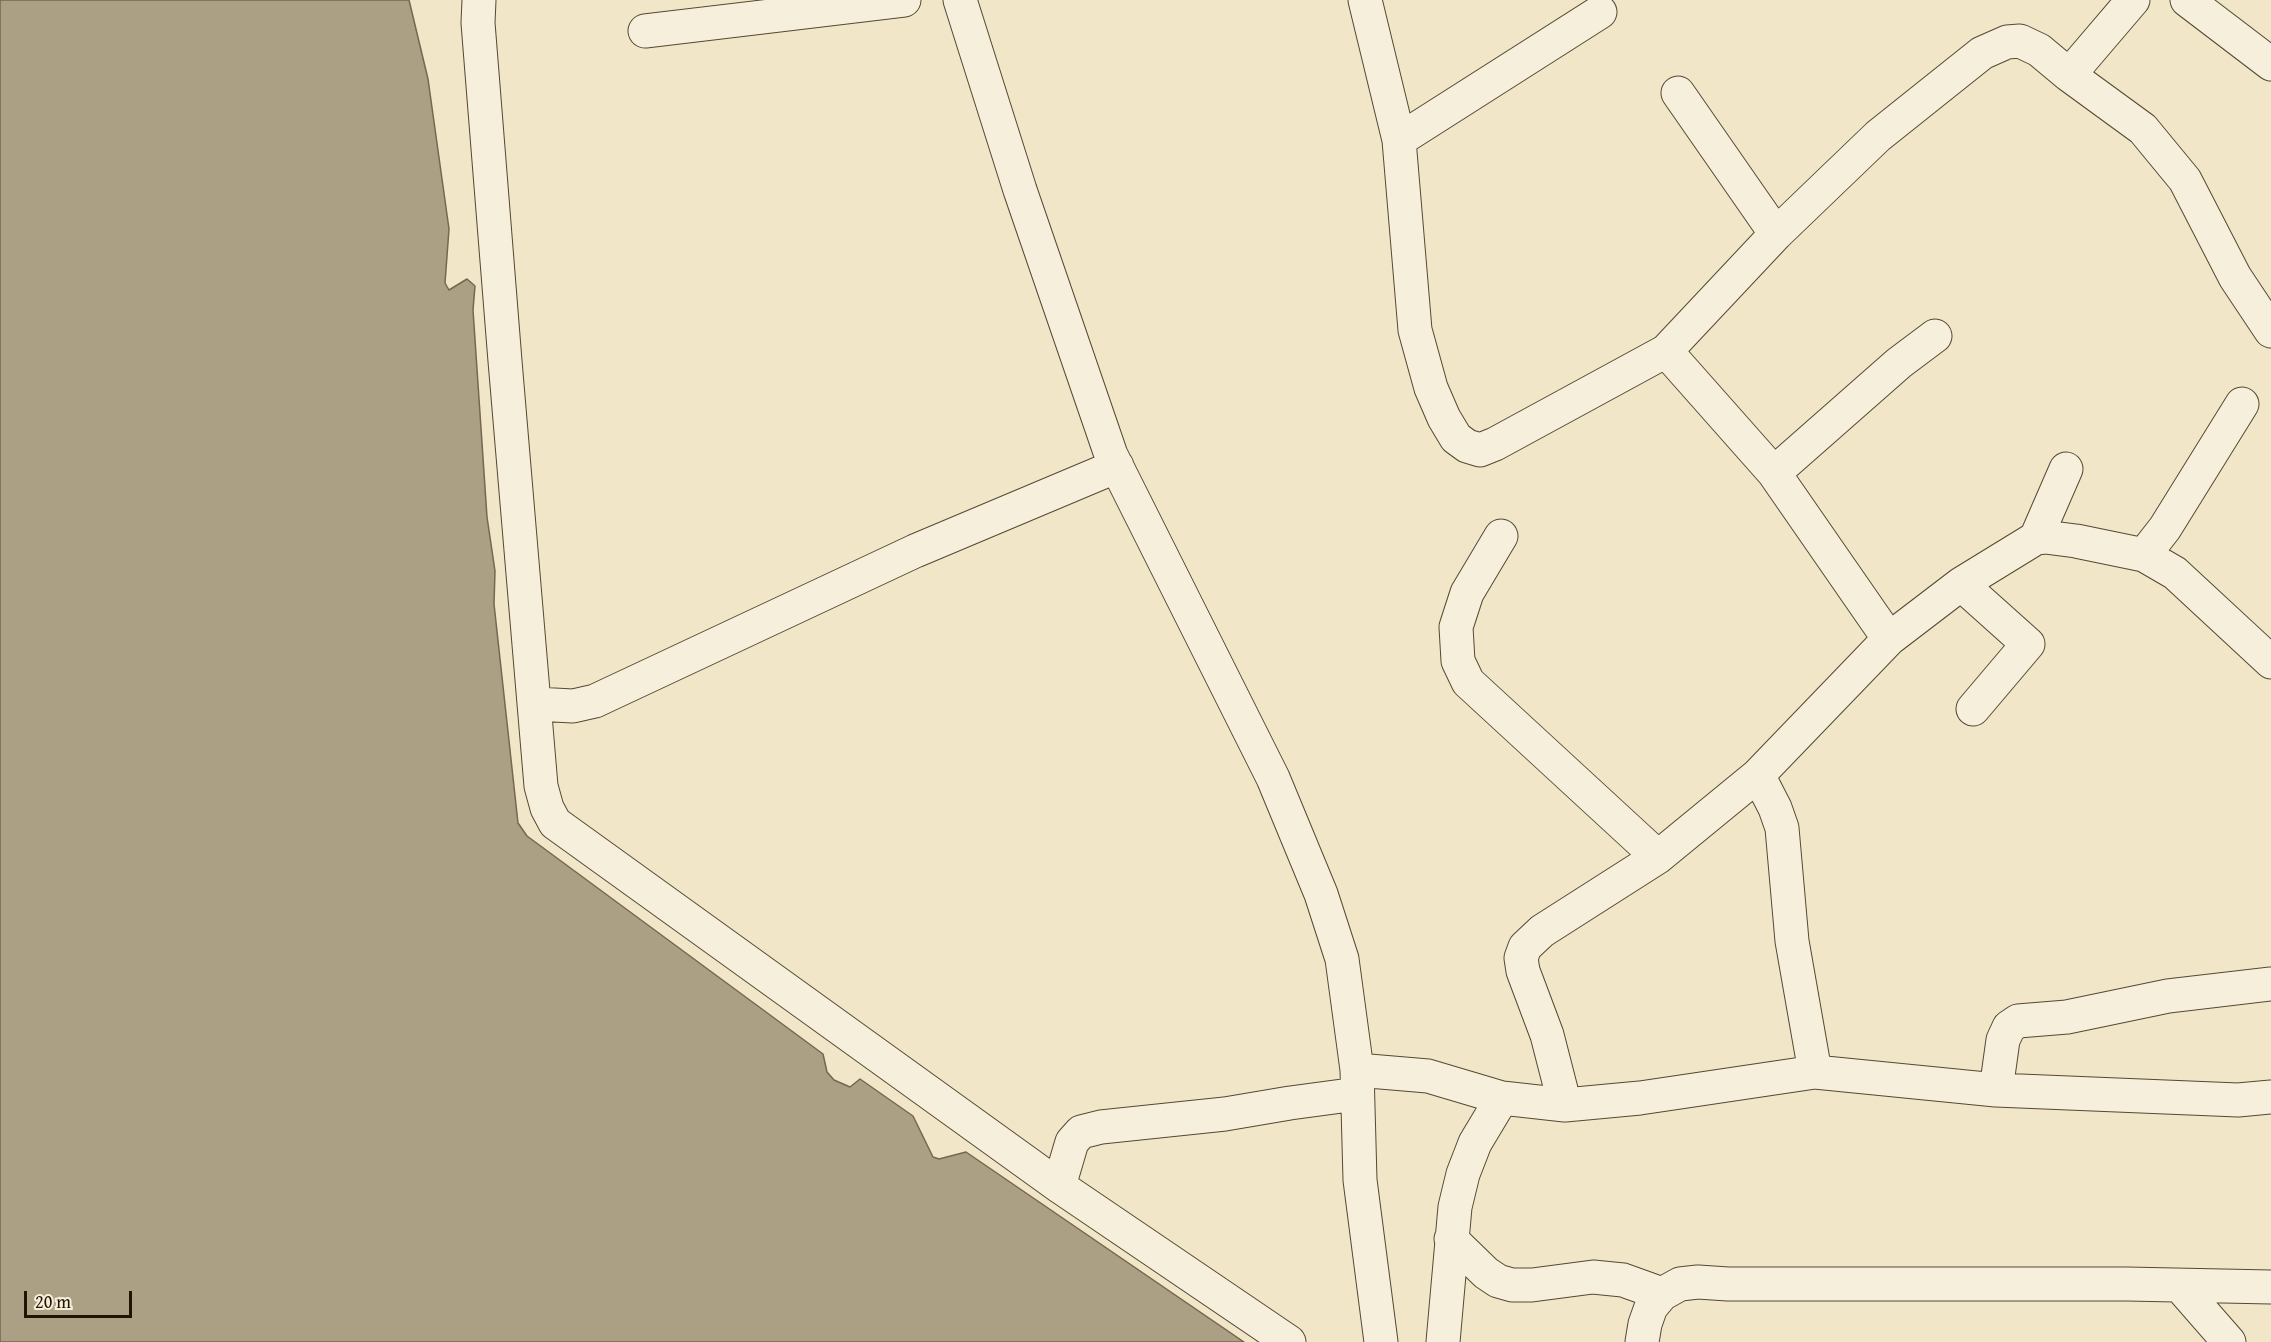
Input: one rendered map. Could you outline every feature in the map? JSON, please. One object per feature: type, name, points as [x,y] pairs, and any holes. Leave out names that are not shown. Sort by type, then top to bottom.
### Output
[{"type":"street","points":[[479,0],[478,22],[541,786],[547,808],[555,823],[1059,1186],[1289,1342]]},
{"type":"street","points":[[645,31],[904,0]]},
{"type":"street","points":[[960,0],[1020,190],[1117,466],[1273,778],[1321,894],[1342,959],[1357,1082],[1360,1180],[1381,1342]]},
{"type":"street","points":[[1365,0],[1399,140],[1415,330],[1431,388],[1444,418],[1456,438],[1467,446],[1480,450],[1666,351],[1776,234],[1878,136],[1982,52],[1996,45],[2020,41],[2039,50],[2143,129],[2185,180],[2235,277],[2271,331]]},
{"type":"street","points":[[2069,75],[2133,0]]},
{"type":"street","points":[[2187,0],[2271,64]]},
{"type":"street","points":[[1399,140],[1600,12]]},
{"type":"street","points":[[1678,93],[1776,234]]},
{"type":"street","points":[[1774,473],[1899,363],[1935,336]]},
{"type":"street","points":[[1666,351],[1774,473],[1889,639]]},
{"type":"street","points":[[2139,554],[2165,528],[2242,404]]},
{"type":"street","points":[[535,704],[573,706],[595,701],[915,551],[1117,466]]},
{"type":"street","points":[[2036,538],[2066,469]]},
{"type":"street","points":[[2139,554],[2172,490]]},
{"type":"street","points":[[1501,536],[1467,593],[1456,627],[1458,661],[1468,682],[1658,856]]},
{"type":"street","points":[[1565,1104],[1558,1071],[1523,971],[1521,958],[1525,947],[1542,931],[1658,856],[1758,775],[1889,639],[1961,584],[2036,538],[2066,540],[2139,554],[2175,573],[2271,662]]},
{"type":"street","points":[[1961,584],[2028,644],[1973,709]]},
{"type":"street","points":[[1758,775],[1775,807],[1782,828],[1792,941],[1815,1072]]},
{"type":"street","points":[[1996,1090],[2003,1040],[2009,1027],[2018,1021],[2067,1017],[2168,996],[2271,984]]},
{"type":"street","points":[[1059,1186],[1072,1142],[1081,1132],[1101,1127],[1225,1114],[1290,1103],[1357,1082],[1428,1076],[1502,1098],[1565,1104],[1640,1098],[1815,1072],[1996,1090],[2238,1100],[2271,1097]]},
{"type":"street","points":[[1443,1342],[1455,1207],[1463,1174],[1475,1143],[1502,1098]]},
{"type":"street","points":[[1451,1239],[1486,1273],[1498,1281],[1512,1285],[1532,1285],[1593,1277],[1623,1280],[1662,1294]]},
{"type":"street","points":[[1642,1342],[1651,1307],[1662,1294],[1680,1284],[1698,1282],[2271,1287]]},
{"type":"street","points":[[2180,1286],[2229,1342]]},
{"type":"shaded area","points":[[0,0],[409,0],[428,79],[449,229],[445,283],[449,290],[467,279],[475,286],[473,310],[487,517],[495,571],[494,604],[518,823],[527,836],[823,1054],[827,1072],[834,1080],[850,1087],[860,1079],[913,1116],[933,1157],[939,1159],[966,1152],[1244,1342],[0,1342]]}]
